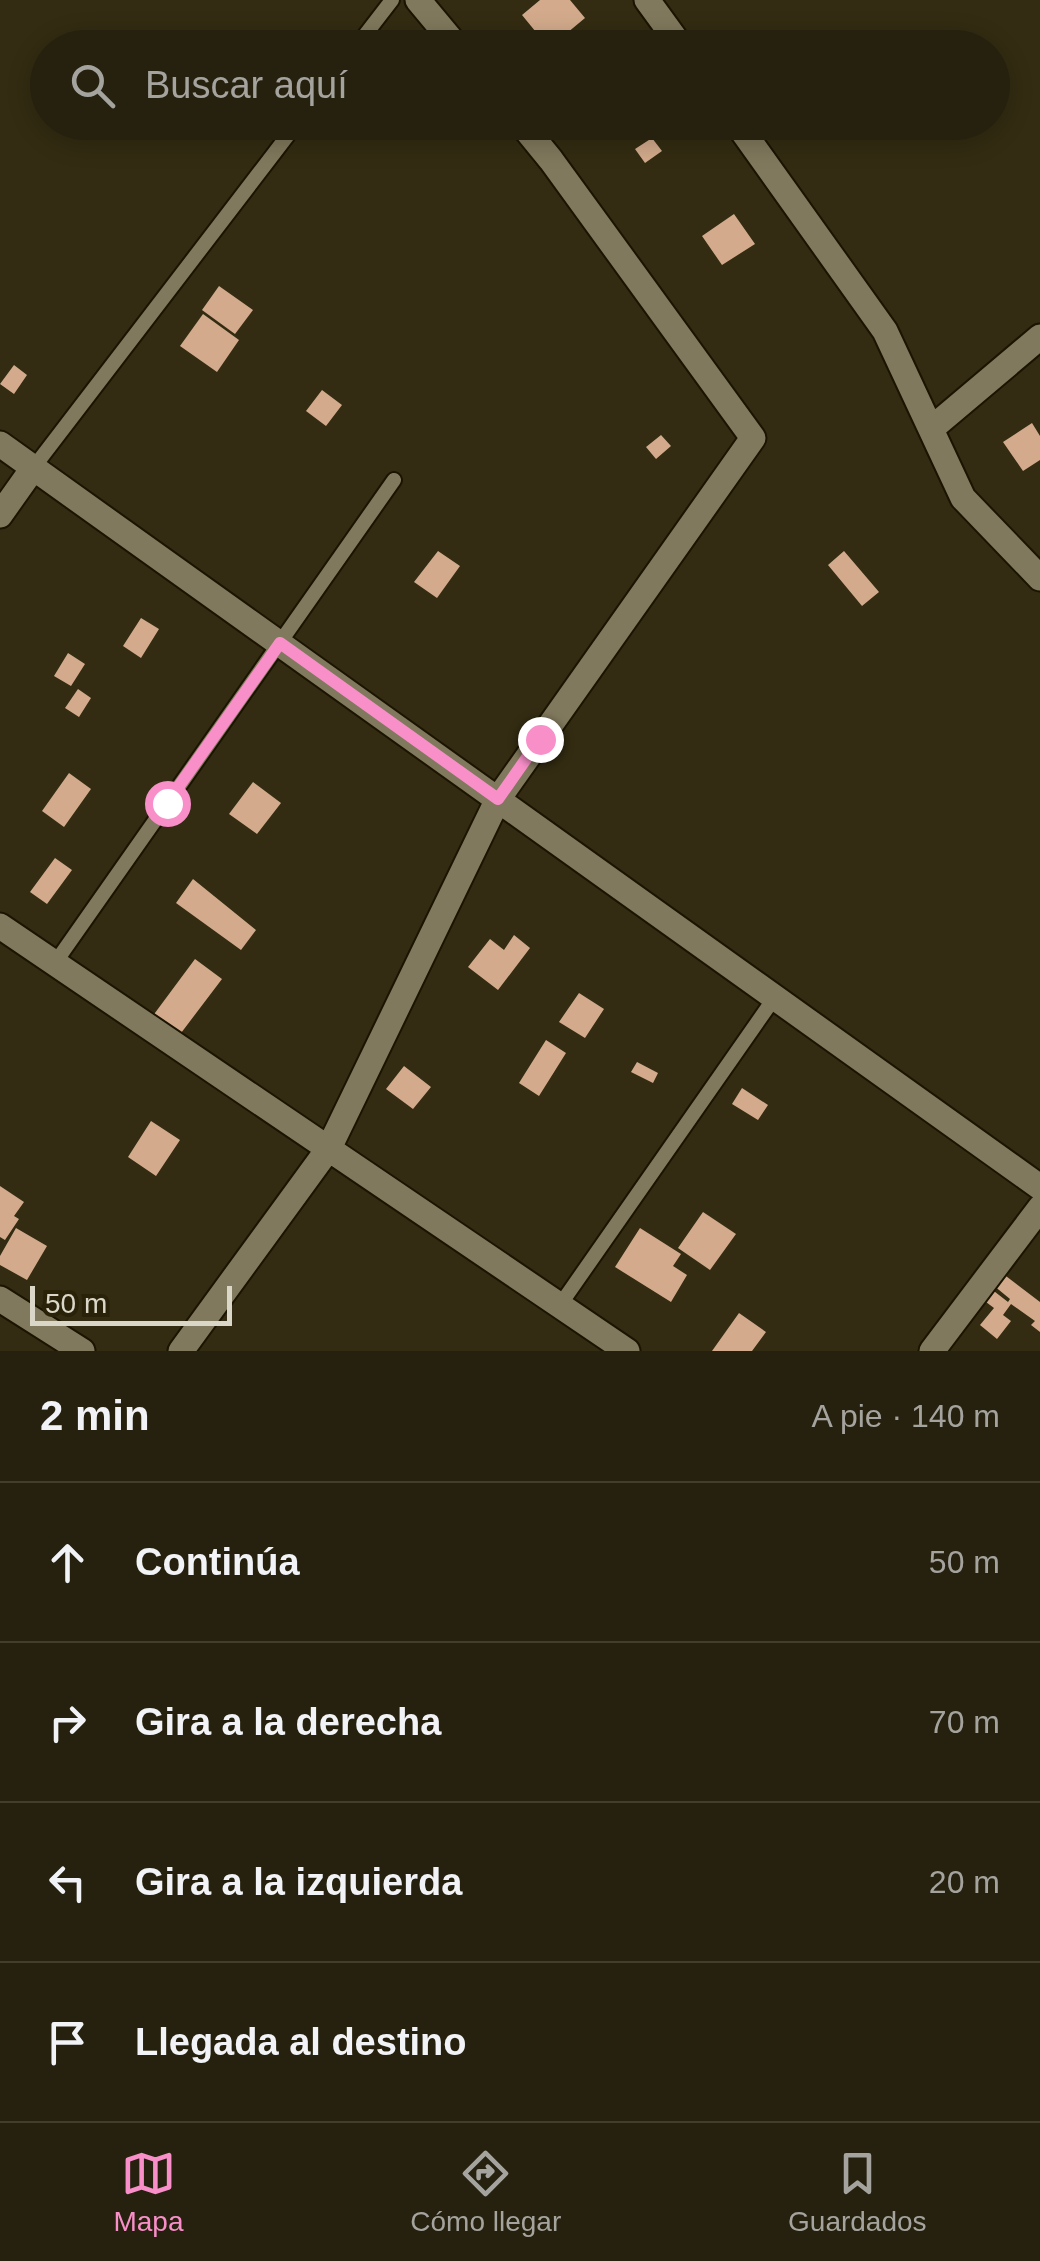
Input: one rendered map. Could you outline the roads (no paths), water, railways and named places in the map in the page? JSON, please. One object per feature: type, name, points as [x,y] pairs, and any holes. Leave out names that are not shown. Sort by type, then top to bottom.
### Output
[{"type":"street","points":[[418,0],[443,30]]},
{"type":"street","points":[[647,0],[669,30]]},
{"type":"street","points":[[181,1351],[330,1148],[498,799],[753,438],[535,140]]},
{"type":"street","points":[[749,140],[886,331],[963,498],[1040,578]]},
{"type":"street","points":[[931,428],[1040,337]]},
{"type":"street","points":[[0,444],[1040,1187]]},
{"type":"street","points":[[0,515],[34,467]]},
{"type":"street","points":[[0,926],[627,1351]]},
{"type":"street","points":[[932,1351],[1040,1208]]},
{"type":"street","points":[[0,1299],[82,1351]]},
{"type":"lane","points":[[370,30],[392,0]]},
{"type":"lane","points":[[34,467],[284,140]]},
{"type":"lane","points":[[55,963],[394,480]]},
{"type":"lane","points":[[560,1305],[775,997]]}]
